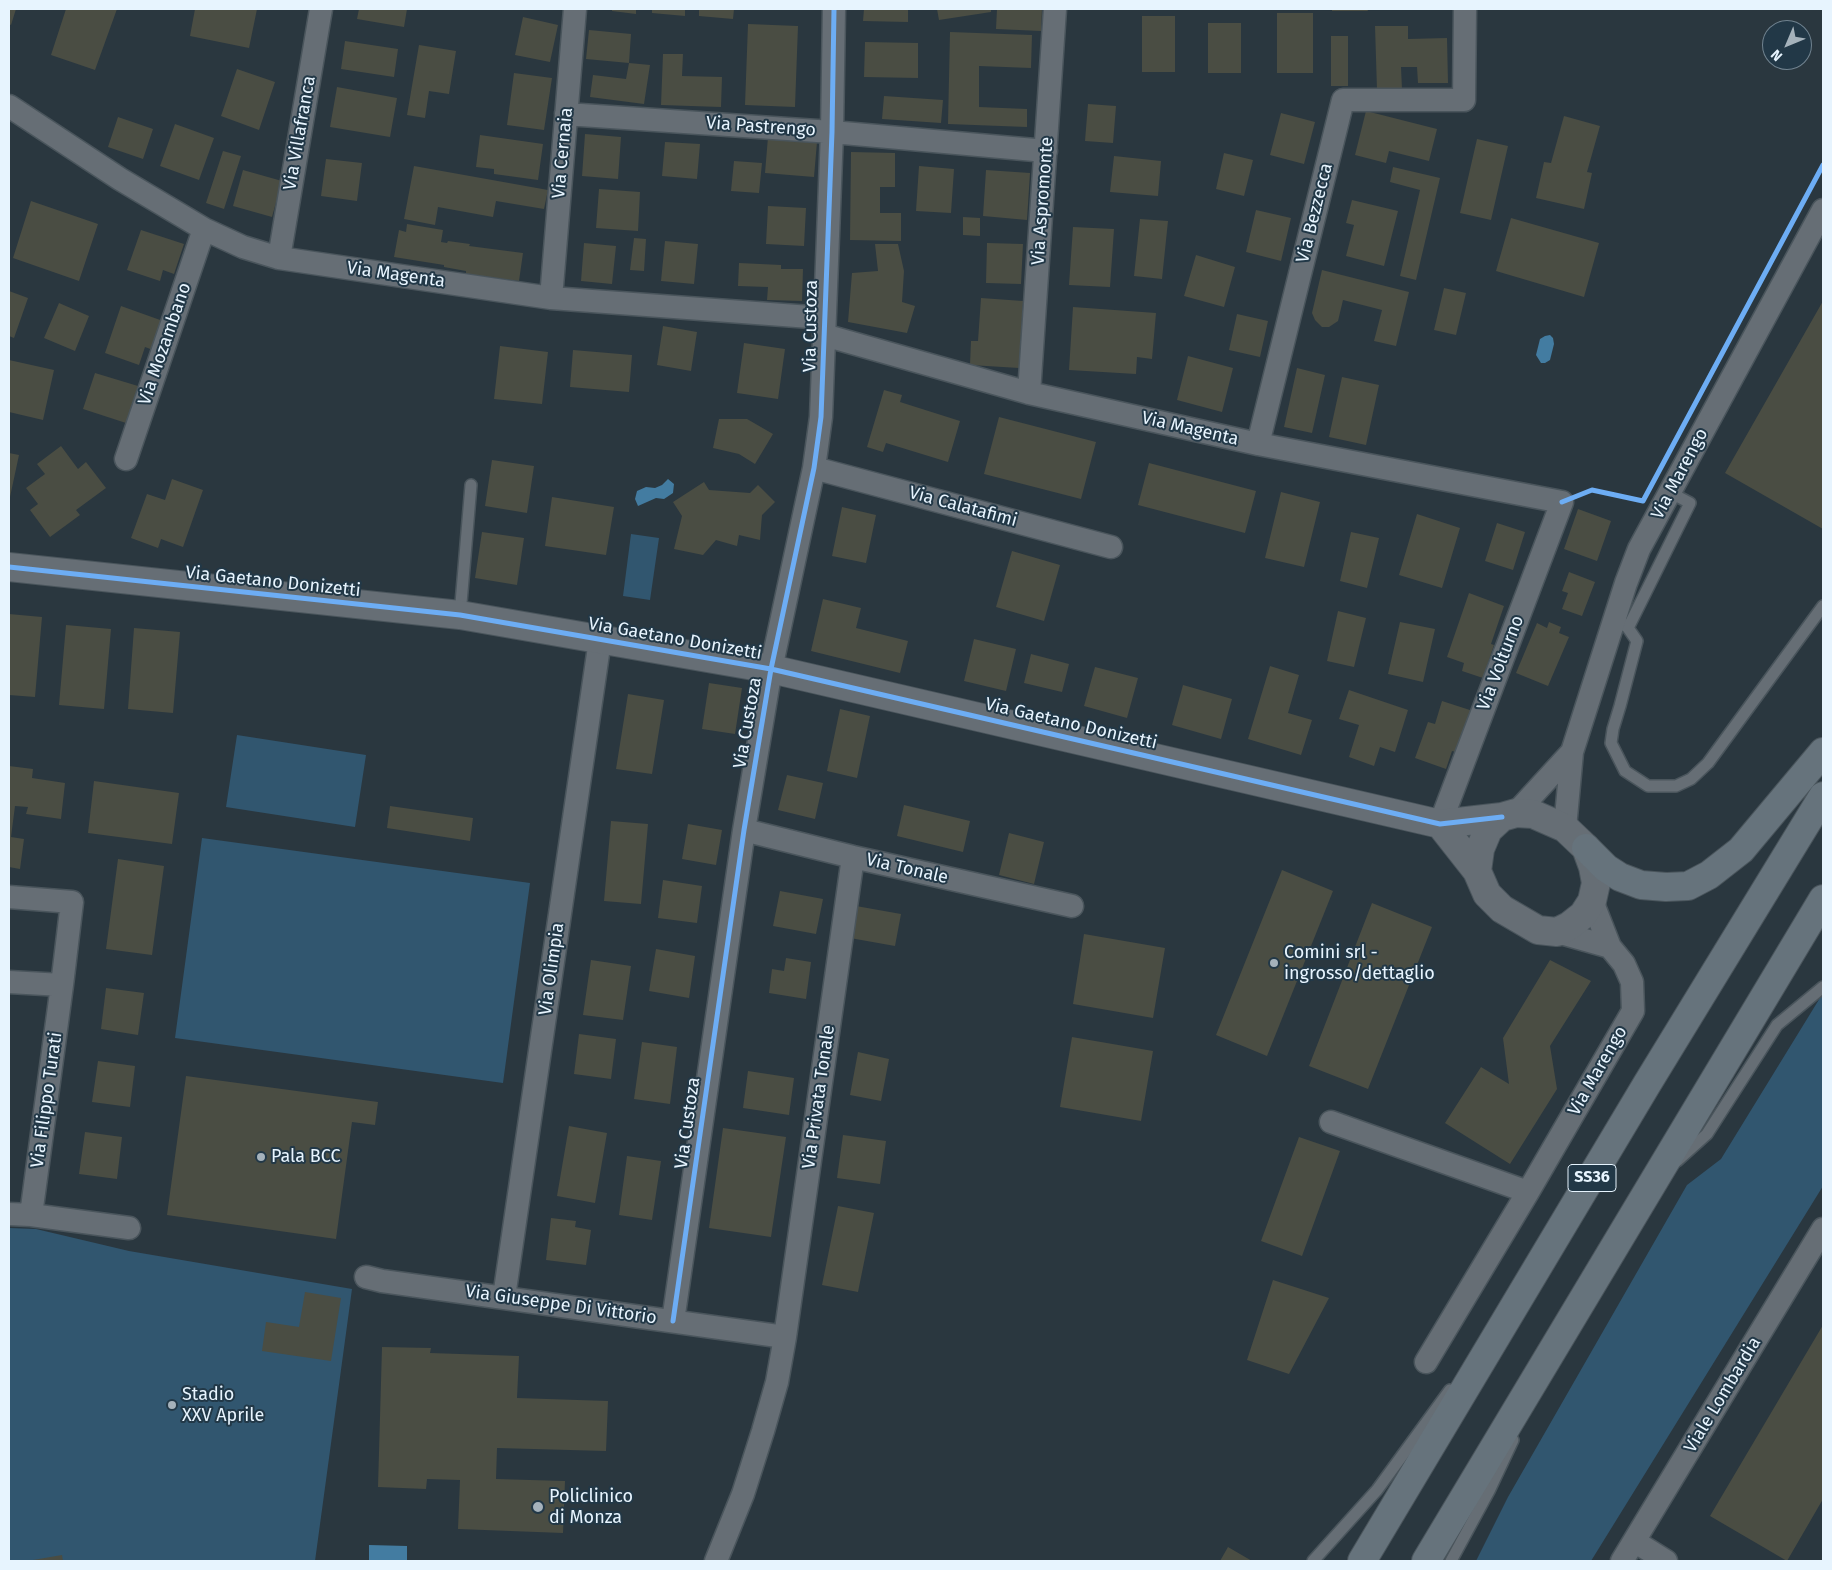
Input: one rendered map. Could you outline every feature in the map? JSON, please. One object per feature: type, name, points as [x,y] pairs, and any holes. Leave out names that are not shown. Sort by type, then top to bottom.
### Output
[{"type":"highway","points":[[1586,848],[1606,868],[1620,877],[1641,885],[1688,886],[1709,875],[1741,850],[1823,752]]},
{"type":"highway","name":"SS36","points":[[1362,1561],[1647,1084],[1823,796]]},
{"type":"highway","points":[[1426,1561],[1823,900]]},
{"type":"street","name":"Via Villafranca","points":[[279,258],[322,9]]},
{"type":"street","name":"Via Cernaia","points":[[552,298],[575,9]]},
{"type":"street","name":"Via Custoza","points":[[673,1320],[744,830],[771,669],[814,468],[821,417],[832,132],[834,9]]},
{"type":"street","name":"Via Aspromonte","points":[[1029,393],[1055,9]]},
{"type":"street","name":"Via Bezzecca","points":[[1258,444],[1342,100],[1464,100],[1465,9]]},
{"type":"street","name":"Via Magenta","points":[[9,106],[120,179],[204,229],[243,247],[279,258],[552,298],[824,327],[1029,393],[1258,444],[1562,502]]},
{"type":"street","name":"Via Pastrengo","points":[[566,114],[832,132],[1046,151]]},
{"type":"street","name":"Via Marengo","points":[[1565,828],[1572,752],[1621,623],[1639,550],[1823,210]]},
{"type":"street","name":"Via Mozambano","points":[[126,459],[204,229]]},
{"type":"street","name":"Via Calatafimi","points":[[814,468],[1111,547]]},
{"type":"street","name":"Via Volturno","points":[[1440,824],[1562,502]]},
{"type":"street","name":"Via Gaetano Donizetti","points":[[9,567],[460,615],[771,669],[1440,824],[1509,815]]},
{"type":"street","name":"Via Olimpia","points":[[504,1297],[600,640]]},
{"type":"street","name":"Via Marengo","points":[[1509,815],[1572,752]]},
{"type":"street","points":[[1477,871],[1480,849],[1488,830],[1509,815],[1533,814],[1547,818],[1565,828],[1586,848],[1593,867],[1596,883],[1592,901],[1583,914],[1570,926],[1556,932]]},
{"type":"street","points":[[1440,824],[1477,871],[1487,894],[1502,909],[1538,930],[1556,932],[1610,947]]},
{"type":"street","name":"Via Tonale","points":[[744,830],[853,857],[1072,906]]},
{"type":"street","name":"Via Privata Tonale","points":[[716,1561],[743,1494],[763,1431],[777,1382],[786,1337],[853,857]]},
{"type":"street","name":"Via Filippo Turati","points":[[9,897],[72,902],[31,1215]]},
{"type":"street","name":"Via Marengo","points":[[1426,1362],[1528,1192],[1632,1011],[1632,982],[1624,964],[1610,947],[1592,901]]},
{"type":"street","points":[[9,982],[62,985]]},
{"type":"street","points":[[1331,1122],[1528,1192]]},
{"type":"street","points":[[9,1214],[31,1215],[129,1228]]},
{"type":"street","name":"Viale Lombardia","points":[[1622,1561],[1823,1229]]},
{"type":"street","name":"Via Giuseppe Di Vittorio","points":[[366,1277],[382,1281],[786,1337]]},
{"type":"street","points":[[1634,1541],[1666,1561]]},
{"type":"lane","points":[[460,615],[471,485]]},
{"type":"lane","points":[[1621,623],[1637,641],[1610,743],[1625,771],[1648,786],[1676,786],[1691,779],[1708,763],[1823,606]]},
{"type":"lane","points":[[1657,1178],[1707,1134],[1777,1025],[1823,987]]},
{"type":"lane","points":[[1313,1561],[1378,1490],[1446,1396],[1510,1315]]},
{"type":"lane","points":[[1451,1561],[1513,1440],[1531,1387]]},
{"type":"shaded area","points":[[1550,335],[1553,338],[1554,344],[1550,360],[1541,363],[1536,355],[1540,339]]},
{"type":"shaded area","points":[[668,479],[674,484],[673,493],[664,499],[656,498],[638,506],[635,499],[637,491],[646,487],[655,488],[662,485]]},
{"type":"shaded area","points":[[631,534],[659,538],[650,600],[623,596]]},
{"type":"shaded area","points":[[237,735],[366,755],[355,827],[226,807]]},
{"type":"shaded area","points":[[202,838],[530,883],[503,1083],[175,1038]]},
{"type":"shaded area","points":[[1823,993],[1823,1186],[1591,1561],[1476,1561],[1508,1497],[1687,1185],[1721,1159]]},
{"type":"shaded area","name":"Stadio XXV Aprile","points":[[9,1228],[36,1229],[129,1251],[352,1289],[315,1561],[9,1561]]},
{"type":"shaded area","points":[[369,1545],[407,1546],[407,1561],[369,1561]]},
{"type":"building","points":[[9,9],[16,9],[11,25],[9,24]]},
{"type":"building","points":[[66,9],[117,9],[95,70],[51,55]]},
{"type":"building","points":[[195,9],[257,9],[249,48],[190,36]]},
{"type":"building","points":[[359,9],[407,9],[404,27],[357,19]]},
{"type":"building","points":[[612,9],[636,9],[636,14],[612,11]]},
{"type":"building","points":[[652,9],[685,9],[685,16],[652,13]]},
{"type":"building","points":[[699,9],[734,9],[733,19],[699,16]]},
{"type":"building","points":[[864,9],[908,9],[908,22],[863,21]]},
{"type":"building","points":[[937,9],[991,9],[991,12],[939,20]]},
{"type":"building","points":[[997,9],[1042,9],[1041,31],[996,29]]},
{"type":"building","points":[[1332,9],[1367,9],[1368,11],[1332,11]]},
{"type":"building","points":[[1277,13],[1313,13],[1313,73],[1277,73]]},
{"type":"building","points":[[1142,16],[1175,16],[1175,72],[1142,72]]},
{"type":"building","points":[[523,17],[558,25],[550,62],[515,55]]},
{"type":"building","points":[[1208,23],[1241,23],[1241,73],[1208,73]]},
{"type":"building","points":[[748,24],[798,26],[795,107],[745,105]]},
{"type":"building","points":[[1375,26],[1408,26],[1408,39],[1447,38],[1448,83],[1418,83],[1417,67],[1401,67],[1402,89],[1377,90]]},
{"type":"building","points":[[589,30],[631,34],[629,63],[586,59]]},
{"type":"building","points":[[950,32],[1032,35],[1031,68],[979,66],[979,107],[1027,109],[1027,127],[948,124]]},
{"type":"building","points":[[1331,36],[1348,36],[1348,86],[1331,86]]},
{"type":"building","points":[[345,41],[398,49],[394,77],[341,69]]},
{"type":"building","points":[[865,42],[918,43],[918,78],[864,77]]},
{"type":"building","points":[[419,45],[456,51],[449,94],[429,91],[425,118],[407,115]]},
{"type":"building","points":[[663,54],[683,54],[682,76],[722,77],[721,107],[661,105]]},
{"type":"building","points":[[629,63],[650,65],[644,104],[590,97],[593,75],[626,79]]},
{"type":"building","points":[[237,69],[275,82],[259,130],[221,116]]},
{"type":"building","points":[[514,73],[552,78],[544,130],[507,125]]},
{"type":"building","points":[[337,87],[397,98],[390,137],[330,127]]},
{"type":"building","points":[[884,96],[943,100],[941,123],[882,119]]},
{"type":"building","points":[[1088,104],[1116,106],[1113,143],[1085,141]]},
{"type":"building","points":[[1366,111],[1437,129],[1429,161],[1389,151],[1386,163],[1355,155]]},
{"type":"building","points":[[1281,113],[1315,122],[1304,164],[1270,155]]},
{"type":"building","points":[[1564,116],[1600,126],[1587,172],[1592,173],[1584,209],[1536,198],[1544,162],[1551,163]]},
{"type":"building","points":[[118,117],[153,129],[143,159],[108,147]]},
{"type":"building","points":[[175,124],[214,138],[199,180],[160,166]]},
{"type":"building","points":[[585,134],[621,137],[618,179],[582,176]]},
{"type":"building","points":[[480,135],[543,144],[538,180],[494,174],[494,169],[476,167]]},
{"type":"building","points":[[768,137],[817,142],[814,177],[765,173]]},
{"type":"building","points":[[1477,139],[1508,146],[1491,220],[1460,213]]},
{"type":"building","points":[[665,142],[700,144],[697,179],[662,176]]},
{"type":"building","points":[[223,151],[241,156],[224,209],[206,203]]},
{"type":"building","points":[[851,152],[895,153],[895,187],[880,187],[880,213],[901,213],[901,241],[850,240]]},
{"type":"building","points":[[1224,153],[1253,160],[1244,196],[1216,189]]},
{"type":"building","points":[[1114,156],[1161,161],[1158,196],[1110,192]]},
{"type":"building","points":[[326,159],[362,163],[357,201],[321,196]]},
{"type":"building","points":[[734,161],[762,163],[759,193],[731,191]]},
{"type":"building","points":[[414,166],[548,190],[544,209],[496,201],[493,217],[438,207],[435,225],[404,219]]},
{"type":"building","points":[[919,166],[954,169],[951,213],[916,211]]},
{"type":"building","points":[[1393,167],[1440,178],[1416,280],[1400,276],[1420,190],[1390,182]]},
{"type":"building","points":[[243,170],[282,181],[272,217],[233,206]]},
{"type":"building","points":[[986,170],[1030,173],[1027,220],[983,216]]},
{"type":"building","points":[[599,189],[640,192],[638,231],[596,228]]},
{"type":"building","points":[[1352,200],[1398,211],[1384,266],[1346,256],[1354,225],[1346,223]]},
{"type":"building","points":[[31,201],[98,224],[79,281],[13,258]]},
{"type":"building","points":[[768,206],[806,208],[804,246],[766,244]]},
{"type":"building","points":[[1256,210],[1291,218],[1281,261],[1246,252]]},
{"type":"building","points":[[963,217],[980,218],[980,236],[963,235]]},
{"type":"building","points":[[1511,218],[1599,243],[1584,297],[1496,271]]},
{"type":"building","points":[[1140,219],[1168,221],[1162,279],[1134,276]]},
{"type":"building","points":[[407,224],[443,230],[441,242],[447,243],[448,241],[470,244],[469,246],[523,253],[519,281],[466,274],[466,271],[444,267],[444,265],[394,257],[399,230],[406,232]]},
{"type":"building","points":[[1073,227],[1114,229],[1110,287],[1069,285]]},
{"type":"building","points":[[141,230],[184,244],[174,274],[163,270],[160,281],[127,270]]},
{"type":"building","points":[[634,238],[646,239],[644,271],[630,270]]},
{"type":"building","points":[[665,241],[698,244],[694,284],[661,281]]},
{"type":"building","points":[[584,243],[616,246],[612,284],[581,281]]},
{"type":"building","points":[[987,243],[1023,244],[1021,284],[986,283]]},
{"type":"building","points":[[875,244],[898,244],[904,271],[902,302],[915,306],[907,333],[848,322],[852,273],[878,271]]},
{"type":"building","points":[[1196,255],[1235,267],[1224,307],[1184,296]]},
{"type":"building","points":[[739,263],[781,265],[781,269],[803,269],[802,301],[767,300],[768,287],[738,286]]},
{"type":"building","points":[[1322,270],[1409,292],[1396,346],[1374,341],[1382,310],[1343,300],[1338,321],[1329,327],[1322,327],[1315,320],[1312,313]]},
{"type":"building","points":[[1444,288],[1466,293],[1456,335],[1434,330]]},
{"type":"building","points":[[9,291],[28,298],[14,338],[9,336]]},
{"type":"building","points":[[981,298],[1023,301],[1019,368],[970,365],[971,341],[978,341]]},
{"type":"building","points":[[1823,301],[1823,529],[1725,473]]},
{"type":"building","points":[[59,303],[89,316],[75,351],[44,338]]},
{"type":"building","points":[[121,306],[163,321],[153,350],[145,347],[139,365],[105,353]]},
{"type":"building","points":[[1073,307],[1156,313],[1152,359],[1137,357],[1136,374],[1069,370]]},
{"type":"building","points":[[1237,314],[1268,321],[1260,357],[1229,350]]},
{"type":"building","points":[[663,326],[697,332],[691,371],[657,365]]},
{"type":"building","points":[[744,343],[785,349],[778,399],[737,393]]},
{"type":"building","points":[[500,346],[548,352],[542,404],[494,399]]},
{"type":"building","points":[[573,350],[632,355],[629,392],[570,387]]},
{"type":"building","points":[[1188,356],[1233,368],[1222,412],[1177,400]]},
{"type":"building","points":[[9,360],[54,370],[43,420],[9,412]]},
{"type":"building","points":[[1297,368],[1325,375],[1312,433],[1284,427]]},
{"type":"building","points":[[95,373],[138,386],[126,423],[83,409]]},
{"type":"building","points":[[1342,377],[1379,385],[1366,445],[1329,437]]},
{"type":"building","points":[[884,390],[902,395],[900,402],[960,421],[948,462],[886,443],[883,452],[867,447]]},
{"type":"building","points":[[999,417],[1096,442],[1081,499],[984,474]]},
{"type":"building","points":[[719,419],[747,419],[773,434],[755,464],[739,454],[713,448]]},
{"type":"building","points":[[61,446],[78,469],[86,462],[106,488],[76,510],[80,515],[50,537],[30,510],[38,504],[26,488],[45,474],[37,464]]},
{"type":"building","points":[[9,453],[19,455],[10,497],[9,497]]},
{"type":"building","points":[[492,460],[534,466],[527,513],[485,506]]},
{"type":"building","points":[[1149,463],[1256,491],[1245,533],[1138,505]]},
{"type":"building","points":[[172,479],[203,490],[183,547],[161,539],[158,548],[131,538],[147,494],[165,500]]},
{"type":"building","points":[[704,482],[709,490],[750,493],[758,485],[775,502],[762,515],[760,540],[739,535],[737,546],[716,540],[703,555],[674,549],[682,516],[673,502]]},
{"type":"building","points":[[1281,492],[1320,502],[1304,567],[1265,558]]},
{"type":"building","points":[[552,497],[614,507],[606,555],[545,546]]},
{"type":"building","points":[[842,507],[876,515],[866,563],[832,556]]},
{"type":"building","points":[[1578,509],[1611,521],[1597,561],[1564,549]]},
{"type":"building","points":[[1417,514],[1460,528],[1442,588],[1399,575]]},
{"type":"building","points":[[1497,523],[1525,532],[1513,570],[1485,561]]},
{"type":"building","points":[[482,532],[524,538],[517,585],[475,578]]},
{"type":"building","points":[[1351,532],[1379,538],[1367,588],[1340,581]]},
{"type":"building","points":[[1012,551],[1060,565],[1044,621],[996,607]]},
{"type":"building","points":[[1569,572],[1595,582],[1582,616],[1562,609],[1568,593],[1562,591]]},
{"type":"building","points":[[1469,593],[1504,606],[1491,644],[1494,645],[1483,678],[1462,671],[1464,663],[1447,657]]},
{"type":"building","points":[[823,599],[861,608],[856,628],[908,641],[900,673],[811,651]]},
{"type":"building","points":[[1338,611],[1366,618],[1354,667],[1327,661]]},
{"type":"building","points":[[9,614],[42,617],[35,697],[9,695]]},
{"type":"building","points":[[1400,622],[1435,629],[1423,682],[1388,674]]},
{"type":"building","points":[[1549,622],[1561,627],[1559,633],[1569,637],[1548,686],[1516,673],[1537,623],[1547,628]]},
{"type":"building","points":[[66,625],[111,629],[104,709],[59,705]]},
{"type":"building","points":[[134,628],[180,632],[173,713],[128,709]]},
{"type":"building","points":[[974,639],[1016,649],[1006,691],[964,681]]},
{"type":"building","points":[[1031,654],[1069,664],[1062,692],[1024,683]]},
{"type":"building","points":[[1270,666],[1299,675],[1288,713],[1312,720],[1301,755],[1248,739]]},
{"type":"building","points":[[1095,667],[1138,678],[1127,718],[1084,706]]},
{"type":"building","points":[[709,683],[742,688],[735,734],[702,729]]},
{"type":"building","points":[[1183,685],[1232,699],[1221,739],[1172,725]]},
{"type":"building","points":[[1349,690],[1408,710],[1395,752],[1380,747],[1374,766],[1349,757],[1359,725],[1339,719]]},
{"type":"building","points":[[628,694],[664,700],[652,774],[616,769]]},
{"type":"building","points":[[1442,701],[1473,711],[1459,753],[1452,751],[1446,769],[1415,758],[1428,722],[1435,724]]},
{"type":"building","points":[[840,709],[870,716],[857,778],[827,771]]},
{"type":"building","points":[[9,766],[33,769],[32,778],[65,783],[61,819],[26,814],[28,807],[15,806],[11,837],[24,839],[20,869],[9,867]]},
{"type":"building","points":[[787,775],[823,783],[815,819],[778,810]]},
{"type":"building","points":[[94,781],[179,793],[172,844],[88,833]]},
{"type":"building","points":[[904,805],[970,821],[963,852],[897,836]]},
{"type":"building","points":[[390,806],[473,818],[470,841],[387,828]]},
{"type":"building","points":[[611,821],[648,824],[641,904],[604,901]]},
{"type":"building","points":[[688,824],[722,830],[716,865],[682,859]]},
{"type":"building","points":[[1009,833],[1044,842],[1034,884],[999,875]]},
{"type":"building","points":[[118,859],[164,866],[152,955],[106,949]]},
{"type":"building","name":"Comini srl - ingrosso/dettaglio","points":[[1282,870],[1333,891],[1267,1056],[1216,1035]]},
{"type":"building","points":[[663,880],[702,886],[697,923],[658,918]]},
{"type":"building","points":[[780,891],[823,899],[816,934],[773,926]]},
{"type":"building","points":[[1372,903],[1432,927],[1368,1089],[1309,1066]]},
{"type":"building","points":[[856,906],[901,914],[895,946],[850,938]]},
{"type":"building","points":[[1084,934],[1165,948],[1153,1018],[1073,1004]]},
{"type":"building","points":[[656,949],[695,956],[689,998],[649,991]]},
{"type":"building","points":[[786,958],[811,962],[806,999],[769,993],[772,969],[784,971]]},
{"type":"building","points":[[591,960],[631,966],[623,1020],[583,1015]]},
{"type":"building","points":[[1550,960],[1591,981],[1550,1046],[1557,1089],[1510,1164],[1445,1123],[1481,1067],[1509,1084],[1503,1038]]},
{"type":"building","points":[[106,988],[144,993],[138,1035],[101,1029]]},
{"type":"building","points":[[579,1034],[616,1039],[611,1079],[574,1074]]},
{"type":"building","points":[[1072,1037],[1153,1051],[1141,1121],[1060,1107]]},
{"type":"building","points":[[642,1042],[677,1047],[670,1104],[634,1099]]},
{"type":"building","points":[[858,1052],[889,1059],[881,1101],[850,1095]]},
{"type":"building","points":[[98,1061],[135,1066],[130,1107],[92,1102]]},
{"type":"building","points":[[748,1071],[794,1078],[789,1115],[743,1108]]},
{"type":"building","name":"Pala BCC","points":[[186,1076],[378,1102],[375,1125],[352,1122],[336,1239],[167,1215]]},
{"type":"building","points":[[569,1126],[607,1133],[595,1203],[557,1196]]},
{"type":"building","points":[[723,1128],[786,1137],[771,1237],[709,1228]]},
{"type":"building","points":[[85,1132],[122,1137],[117,1179],[79,1174]]},
{"type":"building","points":[[843,1135],[886,1141],[880,1184],[837,1178]]},
{"type":"building","points":[[1299,1137],[1340,1151],[1302,1256],[1261,1241]]},
{"type":"building","points":[[627,1156],[661,1161],[652,1220],[619,1215]]},
{"type":"building","points":[[838,1206],[874,1213],[858,1292],[822,1285]]},
{"type":"building","points":[[551,1218],[576,1221],[575,1227],[591,1230],[586,1265],[546,1260]]},
{"type":"building","points":[[1273,1280],[1329,1298],[1289,1374],[1247,1360]]},
{"type":"building","points":[[305,1292],[341,1298],[331,1361],[262,1351],[266,1322],[299,1327]]},
{"type":"building","points":[[1823,1325],[1823,1499],[1787,1561],[1710,1516]]},
{"type":"building","points":[[382,1347],[431,1348],[430,1353],[519,1356],[517,1398],[608,1401],[606,1451],[497,1448],[496,1479],[565,1481],[563,1533],[458,1529],[460,1480],[427,1479],[426,1489],[378,1487]]},
{"type":"building","points":[[1228,1547],[1252,1561],[1220,1561]]},
{"type":"building","points":[[62,1555],[63,1561],[33,1561],[33,1560]]},
{"type":"cycle path","points":[[673,1321],[744,830],[771,669],[814,468],[821,417],[832,132],[834,9]]},
{"type":"cycle path","points":[[1562,502],[1592,490],[1643,501],[1823,165]]},
{"type":"cycle path","points":[[9,567],[460,615],[771,669],[1440,824],[1502,817]]},
{"type":"place","name":"Comini srl - ingrosso/dettaglio","points":[[1274,963]]},
{"type":"place","name":"Pala BCC","points":[[261,1157]]},
{"type":"place","name":"Stadio XXV Aprile","points":[[172,1405]]},
{"type":"place","name":"Policlinico di Monza","points":[[538,1507]]}]
